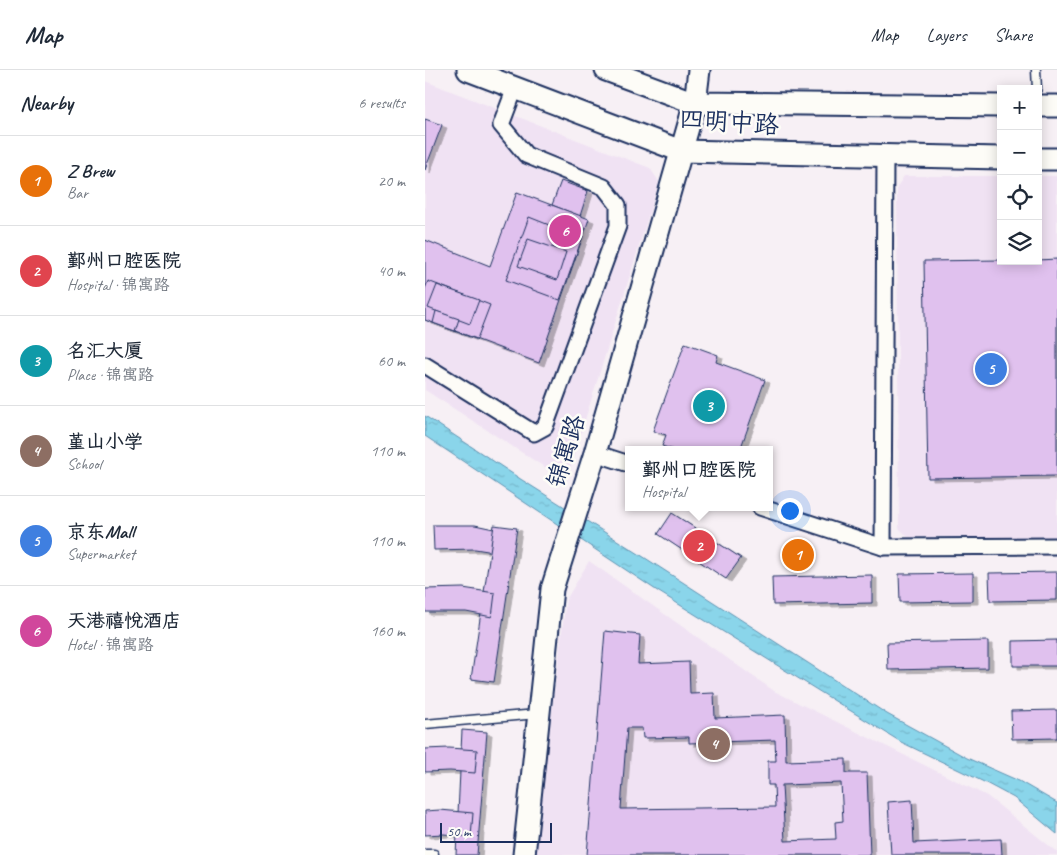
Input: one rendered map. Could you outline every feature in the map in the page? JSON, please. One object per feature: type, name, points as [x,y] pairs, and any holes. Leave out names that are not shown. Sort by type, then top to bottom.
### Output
[{"type":"main road","name":"四明中路","points":[[468,70],[681,151],[997,158]]},
{"type":"main road","name":"四明中路","points":[[606,70],[695,103],[997,106]]},
{"type":"main road","name":"锦寓路","points":[[524,855],[552,590],[595,453],[695,103],[699,70]]},
{"type":"main road","points":[[1042,106],[1057,106]]},
{"type":"main road","points":[[1042,159],[1057,159]]},
{"type":"street","points":[[425,365],[534,433],[545,427],[618,226],[619,205],[604,187],[526,155],[501,125],[515,88]]},
{"type":"street","points":[[883,547],[885,156]]},
{"type":"street","points":[[595,453],[625,463]]},
{"type":"street","points":[[772,511],[883,547],[1057,546]]},
{"type":"lane","points":[[1036,70],[1037,85]]},
{"type":"lane","points":[[425,724],[539,714]]},
{"type":"lane","points":[[425,854],[434,854]]},
{"type":"shaded area","points":[[425,81],[650,168],[659,182],[566,481],[425,390]]},
{"type":"shaded area","points":[[904,176],[997,176],[997,265],[1042,265],[1042,176],[1057,176],[1057,537],[908,537],[899,528],[897,187]]},
{"type":"shaded area","points":[[589,561],[774,691],[987,796],[1057,852],[1057,855],[533,855],[566,600]]},
{"type":"water","points":[[425,416],[887,714],[967,758],[1019,781],[1057,803],[1057,834],[1014,798],[901,742],[659,592],[425,436]]},
{"type":"building","points":[[425,119],[442,125],[425,170]]},
{"type":"building","points":[[561,181],[588,191],[580,216],[552,205]]},
{"type":"building","points":[[517,192],[589,219],[539,363],[425,320],[425,240],[490,266]]},
{"type":"building","points":[[529,217],[582,238],[560,300],[506,280]]},
{"type":"building","points":[[528,239],[566,252],[557,280],[518,266]]},
{"type":"building","points":[[1057,259],[1057,476],[928,478],[924,261],[997,260],[997,265],[1042,265],[1042,260]]},
{"type":"building","points":[[428,281],[490,305],[477,339],[425,320],[425,289]]},
{"type":"building","points":[[437,285],[479,300],[470,324],[428,308]]},
{"type":"building","points":[[436,311],[459,319],[455,331],[433,323]]},
{"type":"building","points":[[685,343],[718,355],[716,362],[765,380],[741,446],[662,446],[666,435],[653,431]]},
{"type":"building","points":[[672,513],[741,558],[726,579],[658,534]]},
{"type":"building","points":[[433,525],[475,525],[503,531],[500,553],[475,549],[434,550]]},
{"type":"building","points":[[494,525],[517,528],[494,682],[471,679]]},
{"type":"building","points":[[1057,572],[1057,600],[990,601],[989,573]]},
{"type":"building","points":[[973,573],[973,601],[900,602],[899,574]]},
{"type":"building","points":[[872,575],[872,603],[773,605],[772,577]]},
{"type":"building","points":[[463,588],[495,593],[492,617],[466,612],[425,612],[425,589]]},
{"type":"building","points":[[605,631],[640,635],[638,664],[689,662],[690,694],[714,693],[715,718],[785,715],[786,761],[846,759],[846,773],[867,773],[870,855],[587,855]],"holes":[[[627,728],[642,728],[643,738],[689,737],[689,743],[775,740],[776,761],[768,761],[768,785],[774,785],[775,807],[621,809]],[[841,783],[843,821],[835,822],[836,839],[785,841],[782,785]]]},
{"type":"building","points":[[1057,640],[1057,666],[1013,666],[1013,641]]},
{"type":"building","points":[[988,641],[988,668],[888,670],[887,643]]},
{"type":"building","points":[[1057,710],[1057,738],[1012,739],[1011,711]]},
{"type":"building","points":[[462,730],[487,732],[477,855],[456,855]]},
{"type":"building","points":[[425,749],[477,750],[475,773],[425,772]]},
{"type":"building","points":[[912,800],[914,843],[1001,839],[1002,855],[891,855],[888,802]]},
{"type":"building","points":[[440,810],[473,813],[471,837],[444,834],[425,835],[425,811]]},
{"type":"place","name":"天港禧悦酒店","points":[[565,231]]},
{"type":"place","name":"京东Mall","points":[[991,369]]},
{"type":"place","name":"名汇大厦","points":[[709,406]]},
{"type":"place","name":"鄞州口腔医院","points":[[699,546]]},
{"type":"place","name":"Z Brew","points":[[798,555]]},
{"type":"place","name":"堇山小学","points":[[714,744]]}]
